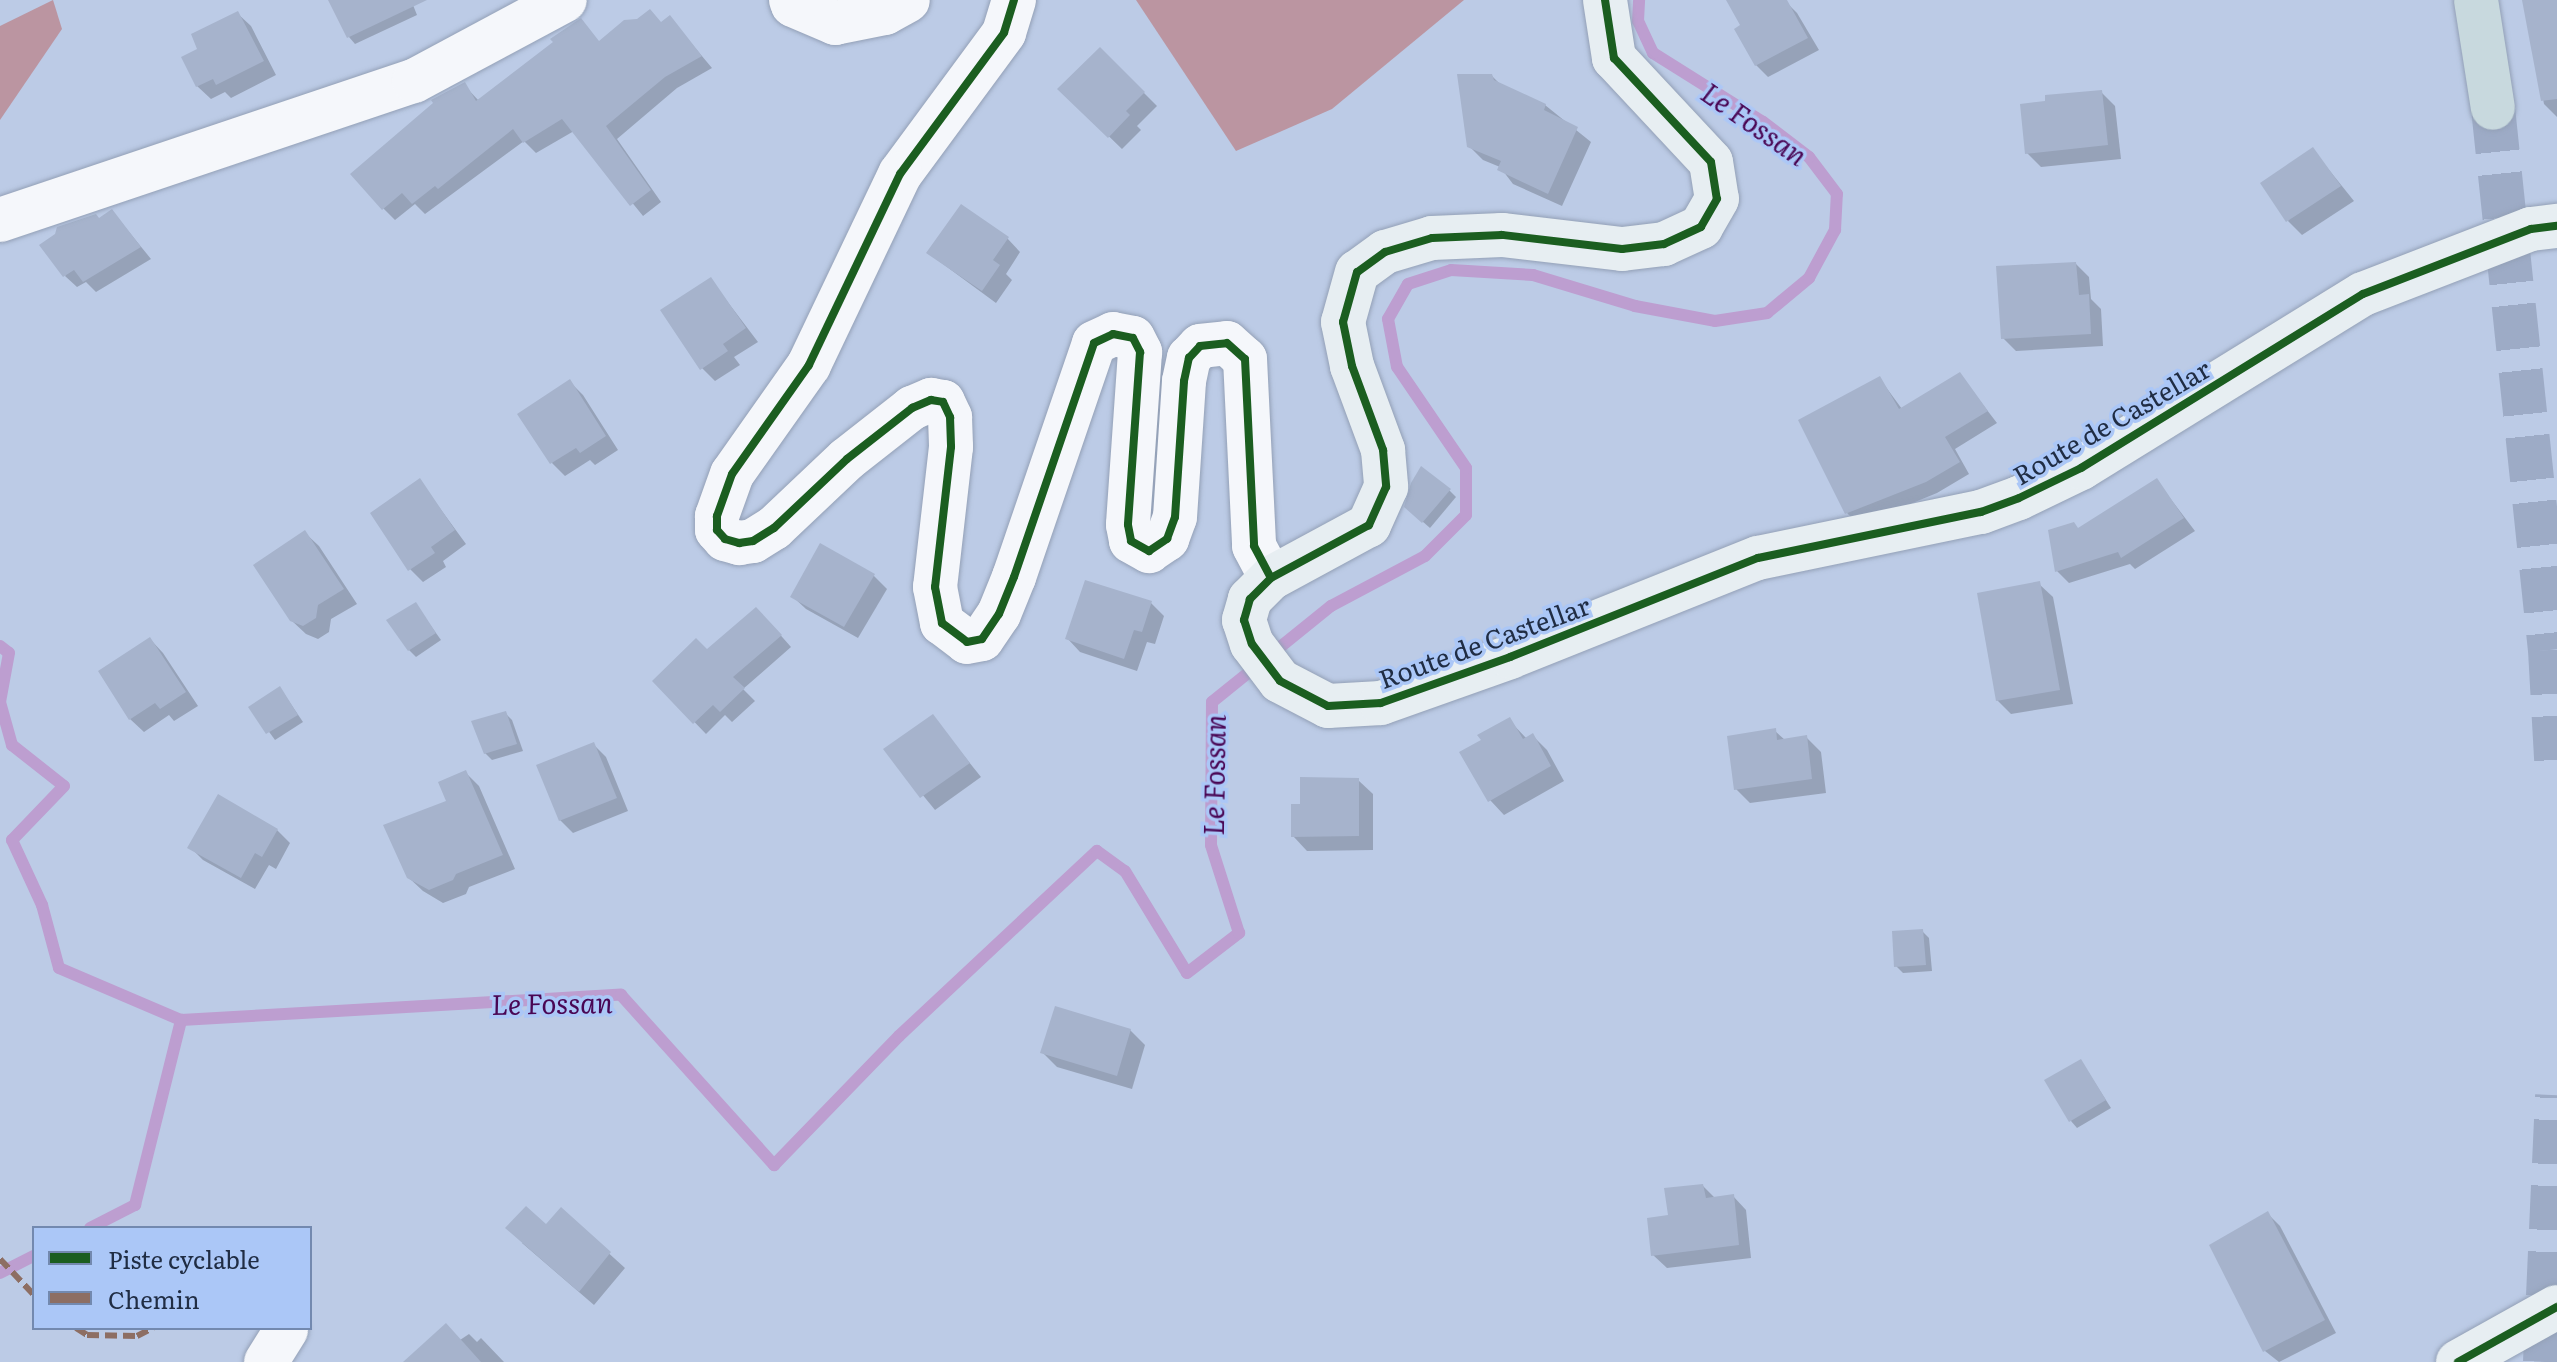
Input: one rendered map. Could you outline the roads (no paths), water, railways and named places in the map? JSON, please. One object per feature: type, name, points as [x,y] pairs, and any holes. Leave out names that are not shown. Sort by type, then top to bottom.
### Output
[{"type":"highway","points":[[2476,0],[2493,108]]},
{"type":"street","points":[[0,220],[414,81],[565,0]]},
{"type":"street","points":[[791,0],[793,5],[835,23],[885,13],[908,0]]},
{"type":"street","points":[[1014,0],[1004,33],[900,174],[809,365],[732,474],[717,516],[717,530],[725,539],[739,543],[753,541],[774,528],[847,459],[912,408],[931,400],[943,402],[950,417],[951,447],[935,587],[942,623],[967,642],[982,639],[999,614],[1014,577],[1094,343],[1113,334],[1133,338],[1140,352],[1128,525],[1131,541],[1149,551],[1167,539],[1175,517],[1184,381],[1189,358],[1200,346],[1227,343],[1245,359],[1254,546],[1271,578]]},
{"type":"street","name":"Route de Castellar","points":[[1605,0],[1614,58],[1649,99],[1688,133],[1711,162],[1717,199],[1701,227],[1664,244],[1622,249],[1502,235],[1432,238],[1385,252],[1357,272],[1343,322],[1352,366],[1383,450],[1386,487],[1369,525],[1271,578],[1250,599],[1244,620],[1252,644],[1280,681],[1328,706],[1381,703],[1510,657],[1758,558],[1981,512],[2019,498],[2081,468],[2363,294],[2531,229],[2557,226]]},
{"type":"street","points":[[2458,1362],[2557,1307]]},
{"type":"waterway","name":"Le Fossan","points":[[0,646],[9,653],[0,702],[12,745],[64,786],[12,840],[42,905],[59,968],[181,1020],[621,995],[774,1165],[899,1036],[1097,851],[1125,871],[1187,973],[1239,933],[1211,845],[1212,702],[1331,606],[1425,556],[1466,515],[1466,468],[1397,367],[1388,319],[1408,284],[1451,270],[1533,275],[1635,306],[1715,321],[1767,313],[1809,278],[1835,230],[1837,194],[1809,157],[1763,122],[1653,53],[1638,21],[1639,0]]},
{"type":"waterway","points":[[94,1226],[135,1205],[181,1020]]},
{"type":"waterway","points":[[0,1273],[32,1257]]},
{"type":"tunnel","points":[[2493,108],[2550,650],[2557,775]]},
{"type":"tunnel","points":[[2545,1362],[2557,1095]]}]
